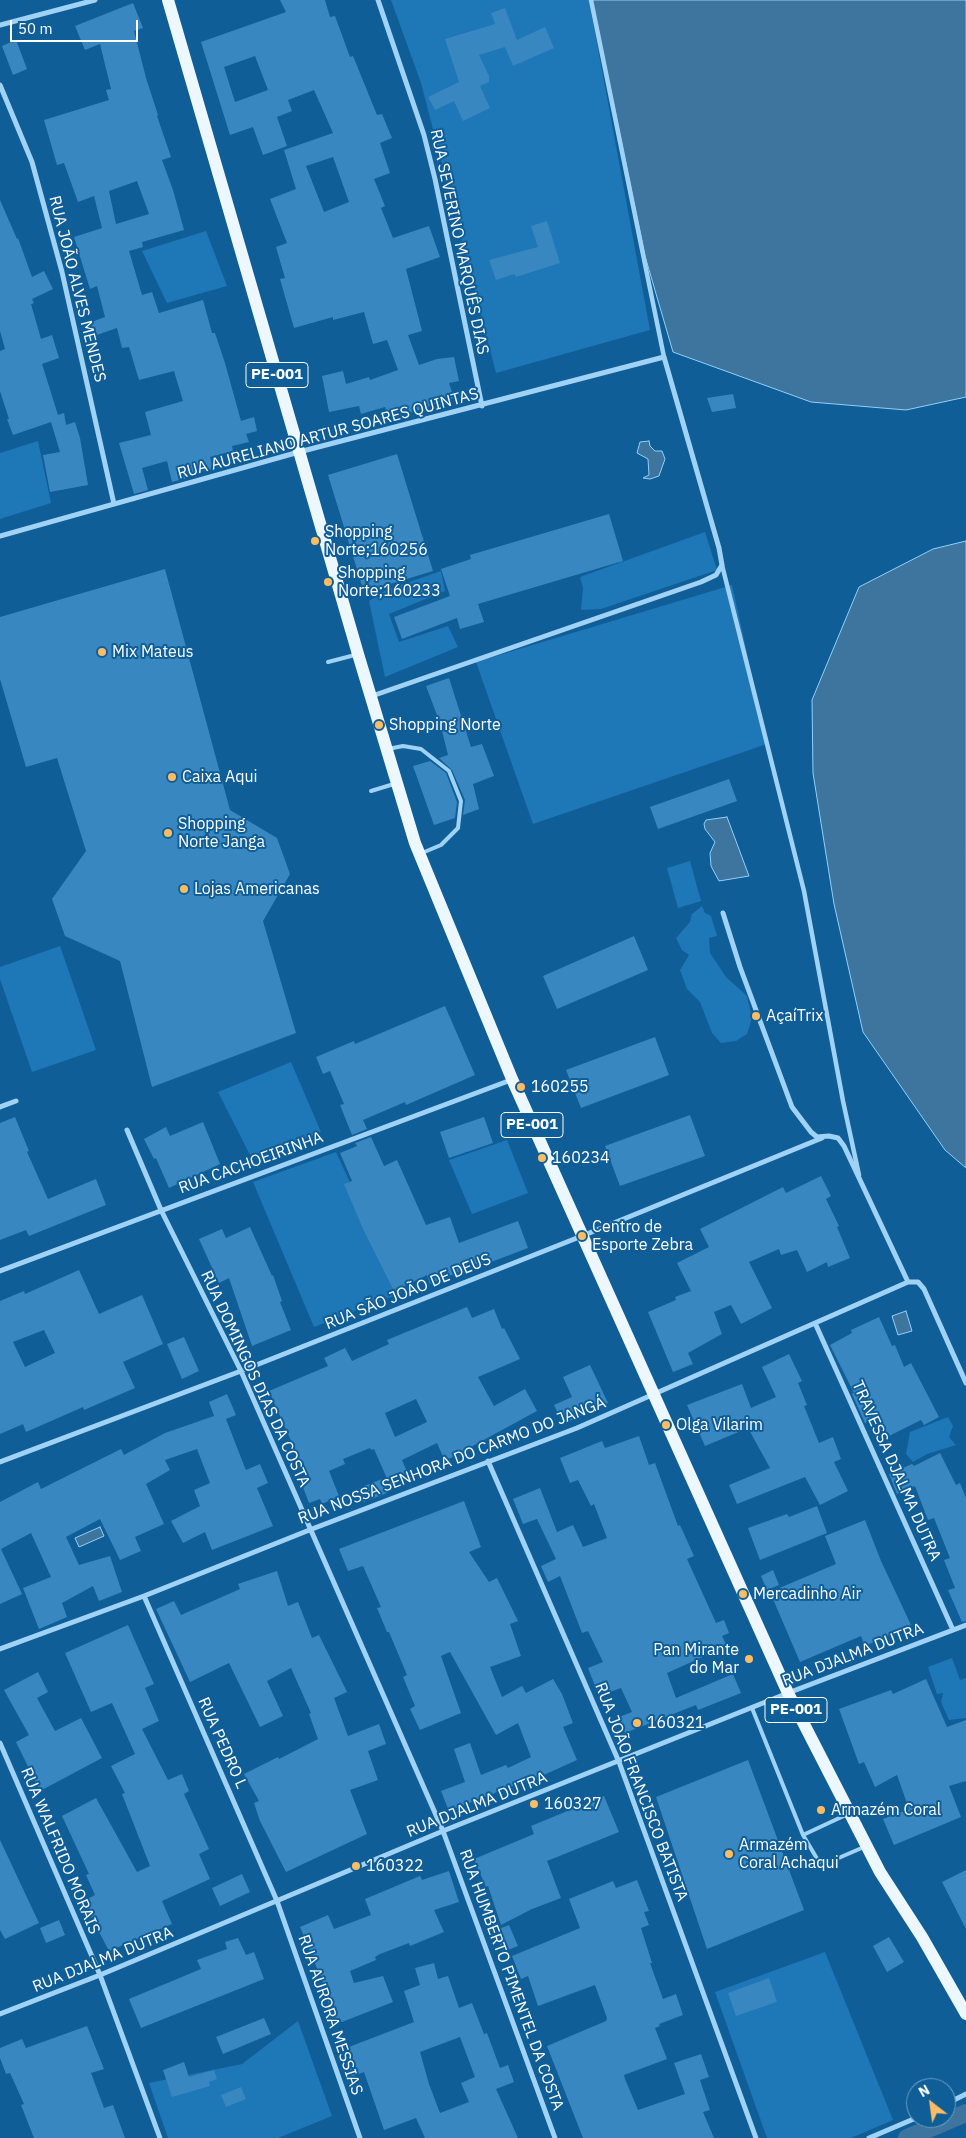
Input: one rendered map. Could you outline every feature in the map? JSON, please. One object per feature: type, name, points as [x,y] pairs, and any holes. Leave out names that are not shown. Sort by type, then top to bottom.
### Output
[{"type":"main road","name":"PE-001","points":[[168,0],[370,696],[419,854],[512,1080],[651,1394],[788,1694],[880,1872],[922,1937],[966,2014]]},
{"type":"street","points":[[0,25],[95,0]]},
{"type":"street","name":"RUA SEVERINO MARQUÊS DIAS","points":[[378,0],[424,135],[482,406]]},
{"type":"street","points":[[591,0],[664,357],[719,548],[804,891],[843,1101],[861,1182]]},
{"type":"street","name":"RUA JOÃO ALVES MENDES","points":[[0,85],[32,162],[62,272],[114,504]]},
{"type":"street","name":"RUA AURELIANO ARTUR SOARES QUINTAS","points":[[0,536],[299,452],[482,406],[664,357]]},
{"type":"street","points":[[370,696],[701,582],[716,575],[722,565]]},
{"type":"street","points":[[723,913],[740,967],[792,1107],[811,1132],[822,1138],[830,1136],[838,1138],[844,1146],[908,1282],[918,1282],[924,1289],[966,1383]]},
{"type":"street","name":"RUA CACHOEIRINHA","points":[[0,1271],[512,1080]]},
{"type":"street","points":[[0,1107],[16,1101]]},
{"type":"street","name":"RUA DOMINGOS DIAS DA COSTA","points":[[127,1130],[161,1210],[241,1371],[443,1831]]},
{"type":"street","name":"RUA SÃO JOÃO DE DEUS","points":[[0,1462],[241,1371],[582,1236],[822,1138]]},
{"type":"street","name":"RUA NOSSA SENHORA DO CARMO DO JANGÁ","points":[[0,1650],[577,1428],[908,1282]]},
{"type":"street","name":"TRAVESSA DJALMA DUTRA","points":[[815,1323],[953,1630]]},
{"type":"street","name":"RUA JOÃO FRANCISCO BATISTA","points":[[488,1461],[619,1762],[756,2138]]},
{"type":"street","name":"RUA PEDRO L","points":[[144,1596],[277,1901]]},
{"type":"street","name":"RUA DJALMA DUTRA","points":[[0,2014],[100,1975],[443,1831],[966,1625]]},
{"type":"street","name":"RUA WALFRIDO MORAIS","points":[[0,1743],[100,1975],[160,2138]]},
{"type":"street","name":"RUA HUMBERTO PIMENTEL DA COSTA","points":[[443,1831],[554,2138]]},
{"type":"street","name":"RUA AURORA MESSIAS","points":[[277,1901],[360,2138]]},
{"type":"street","points":[[869,2138],[906,2122]]},
{"type":"lane","points":[[328,662],[358,654]]},
{"type":"lane","points":[[387,750],[403,746],[421,750],[449,771],[461,801],[458,828],[440,845],[419,854]]},
{"type":"lane","points":[[371,791],[397,783]]},
{"type":"lane","points":[[752,1708],[802,1835],[819,1862],[827,1863],[867,1846]]},
{"type":"lane","points":[[802,1835],[850,1813]]},
{"type":"shaded area","points":[[391,0],[589,0],[650,330],[496,373],[421,83]]},
{"type":"shaded area","points":[[592,0],[966,0],[966,397],[906,410],[811,402],[673,352],[645,256]]},
{"type":"shaded area","points":[[206,231],[227,286],[167,303],[142,251]]},
{"type":"shaded area","points":[[38,441],[51,503],[0,519],[0,453]]},
{"type":"shaded area","points":[[649,441],[650,446],[655,451],[662,451],[665,459],[659,476],[650,479],[643,478],[649,475],[648,459],[637,453],[640,442]]},
{"type":"shaded area","points":[[705,532],[717,570],[601,609],[581,610],[583,588],[580,577]]},
{"type":"shaded area","points":[[966,541],[966,1168],[945,1150],[863,1032],[834,904],[813,773],[812,700],[859,587],[933,549]]},
{"type":"shaded area","points":[[441,571],[445,591],[389,614],[399,642],[448,626],[458,647],[385,677],[369,601],[386,590]]},
{"type":"shaded area","points":[[732,585],[767,744],[533,824],[476,662]]},
{"type":"shaded area","points":[[727,817],[749,876],[719,881],[711,866],[710,853],[715,842],[705,829],[704,824],[706,820]]},
{"type":"shaded area","points":[[690,861],[701,901],[678,908],[667,868]]},
{"type":"shaded area","points":[[702,906],[705,913],[711,916],[717,936],[709,938],[710,953],[726,977],[747,996],[752,1018],[747,1034],[736,1041],[721,1043],[712,1033],[700,1002],[687,989],[680,970],[689,955],[682,950],[676,938],[690,922],[692,914]]},
{"type":"shaded area","points":[[60,946],[96,1050],[32,1072],[0,979],[0,967]]},
{"type":"shaded area","points":[[291,1062],[321,1132],[252,1159],[218,1092]]},
{"type":"shaded area","points":[[507,1140],[528,1193],[472,1214],[449,1160]]},
{"type":"shaded area","points":[[336,1152],[401,1293],[314,1327],[253,1182]]},
{"type":"shaded area","points":[[906,1311],[912,1331],[898,1335],[892,1316]]},
{"type":"shaded area","points":[[948,1417],[953,1426],[949,1437],[956,1445],[927,1454],[913,1462],[906,1454],[910,1432]]},
{"type":"shaded area","points":[[100,1527],[104,1536],[79,1547],[75,1538]]},
{"type":"shaded area","points":[[952,1658],[960,1680],[966,1678],[966,1718],[949,1720],[941,1702],[943,1693],[937,1694],[928,1667]]},
{"type":"shaded area","points":[[825,1952],[893,2120],[851,2138],[767,2138],[715,1992]]},
{"type":"shaded area","points":[[298,2021],[332,2116],[278,2138],[168,2138],[149,2083],[242,2064]]},
{"type":"building","points":[[280,0],[325,0],[330,17],[335,16],[350,57],[353,56],[377,115],[382,114],[392,138],[380,143],[390,173],[374,179],[385,206],[381,208],[393,238],[429,226],[440,257],[406,269],[422,331],[408,335],[419,365],[437,359],[454,357],[459,381],[449,383],[454,398],[389,420],[385,407],[361,414],[359,406],[329,412],[322,376],[343,371],[346,384],[369,377],[370,380],[398,370],[387,340],[373,344],[364,312],[333,320],[333,317],[294,328],[280,279],[285,278],[276,247],[287,243],[270,199],[296,189],[284,150],[333,133],[314,90],[288,100],[292,111],[277,117],[287,146],[263,155],[253,127],[230,135],[201,42],[286,12]],"holes":[[[255,56],[268,90],[235,102],[224,67]],[[333,157],[349,202],[324,212],[306,166]]]},
{"type":"building","points":[[133,3],[143,28],[134,31],[157,116],[171,157],[162,160],[184,230],[142,242],[143,247],[129,251],[142,295],[152,292],[159,313],[203,300],[212,333],[215,333],[225,363],[241,421],[254,417],[257,431],[246,434],[249,442],[232,446],[233,451],[210,457],[213,469],[186,475],[187,478],[172,482],[167,461],[142,468],[148,490],[134,494],[119,443],[151,435],[145,412],[183,401],[174,371],[139,380],[129,347],[122,348],[117,328],[91,337],[86,324],[105,317],[97,286],[90,289],[74,237],[102,228],[94,196],[78,202],[64,163],[57,165],[44,120],[109,100],[106,90],[111,89],[100,44],[85,50],[75,26]],"holes":[[[137,181],[149,214],[116,224],[109,191]]]},
{"type":"building","points":[[505,8],[517,40],[545,27],[554,48],[513,66],[505,47],[479,55],[489,76],[489,82],[480,86],[490,108],[463,121],[454,101],[435,110],[428,97],[459,82],[445,39],[495,24],[491,13]]},
{"type":"building","points":[[16,40],[27,69],[13,75],[2,46]]},
{"type":"building","points":[[0,200],[18,238],[32,277],[44,271],[53,289],[32,299],[34,303],[31,304],[41,339],[52,335],[59,358],[42,364],[58,415],[64,413],[66,425],[75,422],[80,438],[88,485],[50,492],[43,455],[60,452],[51,422],[13,435],[7,419],[9,419],[0,391],[0,351],[5,349],[0,331]]},
{"type":"building","points":[[547,221],[560,263],[516,277],[514,274],[496,280],[489,260],[538,247],[531,226]]},
{"type":"building","points":[[733,394],[736,408],[712,412],[707,398]]},
{"type":"building","points":[[397,454],[433,571],[364,592],[328,475]]},
{"type":"building","points":[[609,514],[623,561],[478,604],[484,622],[460,629],[457,618],[402,639],[394,617],[450,596],[441,569],[471,559],[470,555]]},
{"type":"building","points":[[165,569],[230,810],[277,838],[290,874],[263,921],[296,1033],[152,1087],[120,961],[65,936],[52,899],[86,851],[57,758],[26,767],[0,679],[0,617]]},
{"type":"building","points":[[449,678],[471,747],[482,744],[494,776],[473,784],[479,809],[463,815],[465,800],[452,770],[439,758],[448,755],[440,723],[426,686]]},
{"type":"building","points":[[430,761],[446,773],[457,802],[455,818],[434,825],[413,766]]},
{"type":"building","points":[[729,779],[737,801],[658,829],[650,807]]},
{"type":"building","points":[[634,936],[648,970],[557,1009],[543,976]]},
{"type":"building","points":[[445,1006],[475,1075],[406,1105],[405,1102],[363,1120],[367,1129],[352,1135],[340,1105],[344,1104],[330,1071],[323,1074],[316,1057],[354,1041],[355,1044]]},
{"type":"building","points":[[655,1037],[669,1075],[581,1108],[566,1070]]},
{"type":"building","points":[[690,1115],[705,1156],[620,1186],[605,1146]]},
{"type":"building","points":[[15,1117],[29,1151],[27,1152],[48,1199],[96,1179],[106,1205],[29,1236],[26,1230],[0,1240],[0,1123]]},
{"type":"building","points":[[484,1117],[493,1143],[449,1158],[440,1132]]},
{"type":"building","points":[[203,1122],[220,1164],[169,1188],[156,1158],[154,1159],[144,1139],[166,1127],[170,1136]]},
{"type":"building","points":[[371,1137],[384,1166],[397,1160],[426,1225],[450,1217],[459,1243],[518,1221],[528,1248],[478,1267],[477,1264],[430,1284],[427,1275],[394,1291],[363,1229],[344,1184],[352,1181],[340,1153],[357,1146],[355,1143]]},
{"type":"building","points":[[821,1176],[831,1196],[826,1199],[839,1226],[837,1227],[850,1258],[828,1267],[827,1262],[807,1272],[797,1250],[781,1255],[779,1249],[749,1262],[772,1308],[741,1324],[731,1305],[714,1312],[722,1334],[688,1353],[693,1364],[673,1372],[648,1312],[676,1300],[675,1297],[691,1291],[677,1263],[709,1247],[700,1229],[783,1187],[786,1193]]},
{"type":"building","points":[[250,1227],[273,1275],[282,1301],[280,1302],[291,1330],[252,1346],[229,1278],[219,1283],[199,1239],[222,1229],[226,1238]]},
{"type":"building","points":[[79,1270],[99,1314],[142,1295],[163,1344],[123,1362],[135,1388],[84,1410],[83,1407],[26,1432],[23,1424],[0,1434],[0,1301],[24,1291],[25,1294]],"holes":[[[44,1330],[55,1353],[25,1367],[13,1342]]]},
{"type":"building","points":[[467,1307],[472,1318],[494,1309],[502,1329],[504,1328],[520,1359],[478,1377],[494,1406],[525,1389],[537,1411],[445,1461],[437,1443],[402,1460],[408,1474],[389,1483],[374,1449],[371,1450],[370,1448],[343,1459],[345,1464],[329,1471],[339,1496],[322,1504],[320,1499],[309,1503],[301,1482],[308,1479],[269,1391],[328,1366],[324,1358],[345,1348],[352,1361],[389,1344],[387,1340]],"holes":[[[416,1399],[427,1422],[395,1437],[385,1413]]]},
{"type":"building","points":[[879,1317],[892,1346],[895,1345],[904,1367],[911,1363],[939,1417],[924,1425],[921,1420],[887,1437],[876,1417],[865,1423],[852,1394],[854,1393],[830,1345],[852,1333],[851,1330]]},
{"type":"building","points":[[184,1337],[199,1371],[182,1379],[167,1344]]},
{"type":"building","points":[[789,1354],[802,1381],[798,1383],[807,1405],[804,1406],[819,1443],[833,1437],[841,1459],[834,1462],[848,1491],[820,1505],[805,1477],[737,1504],[729,1485],[770,1468],[748,1428],[705,1446],[687,1405],[742,1384],[751,1408],[776,1397],[762,1367]]},
{"type":"building","points":[[590,1365],[608,1403],[563,1424],[554,1405],[572,1397],[563,1377]]},
{"type":"building","points":[[227,1394],[236,1415],[226,1419],[245,1468],[246,1470],[260,1464],[268,1483],[257,1488],[273,1526],[212,1550],[205,1532],[183,1543],[171,1521],[200,1506],[194,1490],[210,1483],[197,1449],[165,1460],[170,1470],[146,1484],[164,1524],[135,1537],[141,1551],[120,1560],[100,1519],[66,1537],[79,1565],[110,1556],[122,1592],[99,1601],[93,1586],[62,1603],[67,1617],[39,1629],[23,1588],[51,1577],[31,1533],[1,1549],[22,1594],[0,1604],[0,1502],[38,1482],[41,1489],[121,1449],[124,1455],[165,1433],[214,1416],[209,1402]]},
{"type":"building","points":[[639,1436],[649,1465],[655,1463],[678,1526],[680,1525],[694,1556],[687,1559],[716,1623],[724,1620],[729,1633],[722,1636],[727,1646],[667,1673],[676,1698],[733,1674],[741,1693],[698,1710],[696,1705],[625,1733],[619,1717],[632,1712],[621,1688],[599,1696],[588,1668],[603,1662],[588,1631],[582,1633],[560,1576],[548,1582],[541,1566],[556,1559],[537,1519],[523,1524],[513,1499],[540,1488],[557,1532],[573,1525],[583,1547],[607,1538],[594,1504],[591,1506],[578,1480],[570,1483],[560,1458],[602,1441],[605,1448]]},
{"type":"building","points":[[940,1453],[956,1485],[960,1483],[966,1498],[966,1621],[962,1622],[948,1590],[955,1588],[944,1560],[950,1558],[934,1518],[928,1520],[915,1486],[897,1494],[889,1474],[912,1464],[914,1466]]},
{"type":"building","points":[[382,1479],[387,1493],[364,1502],[359,1488]]},
{"type":"building","points":[[464,1501],[481,1547],[469,1552],[489,1582],[497,1578],[518,1621],[510,1624],[521,1656],[490,1667],[502,1697],[522,1686],[526,1693],[553,1679],[562,1694],[573,1723],[563,1727],[577,1760],[526,1783],[525,1781],[449,1811],[441,1791],[465,1782],[454,1749],[470,1743],[481,1775],[506,1765],[508,1768],[531,1757],[518,1723],[496,1735],[450,1652],[441,1656],[461,1713],[420,1730],[410,1709],[415,1706],[403,1677],[407,1675],[377,1608],[381,1607],[363,1566],[348,1571],[339,1549]]},
{"type":"building","points":[[817,1506],[827,1533],[760,1560],[748,1528],[787,1514],[789,1517]]},
{"type":"building","points":[[865,1520],[881,1561],[911,1625],[865,1646],[861,1636],[800,1662],[770,1592],[836,1564],[825,1536]]},
{"type":"building","points":[[773,1570],[779,1585],[767,1590],[761,1576]]},
{"type":"building","points":[[277,1571],[288,1606],[298,1602],[312,1638],[319,1635],[347,1692],[334,1698],[348,1736],[379,1724],[386,1744],[368,1751],[378,1780],[350,1790],[367,1834],[286,1872],[260,1821],[254,1803],[259,1801],[244,1774],[318,1739],[309,1714],[311,1713],[291,1668],[267,1681],[283,1716],[260,1727],[229,1663],[190,1682],[156,1609],[174,1601],[181,1615],[240,1589],[238,1584]]},
{"type":"building","points":[[128,1625],[154,1684],[145,1688],[159,1721],[142,1729],[168,1780],[182,1774],[189,1791],[184,1794],[209,1849],[199,1854],[210,1879],[162,1901],[172,1924],[109,1951],[83,1901],[95,1895],[86,1875],[89,1874],[62,1816],[96,1798],[137,1872],[150,1866],[122,1794],[125,1793],[111,1766],[135,1754],[112,1703],[91,1712],[65,1653]]},
{"type":"building","points":[[38,1672],[48,1692],[37,1698],[55,1731],[81,1718],[102,1758],[40,1791],[16,1742],[29,1735],[4,1690]]},
{"type":"building","points":[[926,1679],[947,1727],[966,1720],[966,1781],[949,1786],[961,1817],[894,1845],[883,1819],[909,1809],[897,1775],[875,1787],[864,1762],[859,1764],[839,1709],[891,1690],[893,1694]]},
{"type":"building","name":"Armazém Coral Achaqui","points":[[748,1760],[804,1910],[707,1949],[656,1797]]},
{"type":"building","points":[[604,1796],[619,1832],[547,1861],[561,1898],[532,1909],[501,1925],[488,1886],[486,1887],[474,1859],[534,1834],[531,1826]]},
{"type":"building","points":[[0,1840],[39,1923],[5,1939],[0,1930]]},
{"type":"building","points":[[966,1870],[966,1929],[942,1882]]},
{"type":"building","points":[[449,1871],[459,1902],[434,1910],[444,1932],[410,1946],[409,1943],[380,1954],[375,1957],[376,1960],[350,1971],[354,1983],[383,1976],[393,2002],[342,2022],[336,2022],[326,1996],[328,1995],[300,1927],[328,1915],[334,1929],[371,1915],[365,1899],[420,1876],[422,1880]]},
{"type":"building","points":[[242,1874],[250,1892],[220,1906],[212,1888]]},
{"type":"building","points":[[637,1880],[649,1911],[644,1912],[649,1925],[641,1928],[652,1963],[650,1963],[663,1999],[676,1994],[683,2015],[659,2024],[660,2026],[655,2028],[667,2059],[624,2075],[625,2079],[638,2110],[685,2094],[674,2063],[701,2054],[709,2077],[700,2080],[710,2110],[703,2112],[714,2138],[583,2138],[547,2046],[606,2021],[607,2018],[595,1985],[538,2006],[528,1976],[521,1979],[512,1956],[580,1928],[569,1899],[613,1881],[616,1888]]},
{"type":"building","points":[[59,1920],[65,1935],[46,1943],[40,1928]]},
{"type":"building","points":[[509,1925],[518,1946],[503,1952],[494,1931]]},
{"type":"building","points":[[889,1937],[904,1962],[887,1972],[873,1946]]},
{"type":"building","points":[[238,1938],[246,1955],[254,1952],[264,1979],[141,2028],[129,1999],[201,1969],[197,1960],[227,1949],[225,1942]]},
{"type":"building","points":[[434,1963],[438,1979],[448,1976],[459,2008],[472,2003],[484,2034],[487,2033],[500,2068],[508,2065],[514,2082],[496,2089],[518,2138],[425,2138],[416,2118],[384,2130],[364,2072],[351,2077],[341,2050],[414,2022],[404,1991],[420,1985],[415,1968]],"holes":[[[460,2037],[475,2077],[461,2083],[469,2102],[440,2113],[420,2052]]]},
{"type":"building","points":[[769,1978],[777,2002],[736,2016],[728,1993]]},
{"type":"building","points":[[264,2018],[271,2034],[223,2054],[216,2037]]},
{"type":"building","points":[[87,2026],[104,2069],[91,2073],[104,2108],[113,2105],[125,2138],[34,2138],[21,2105],[24,2104],[10,2073],[6,2074],[0,2058],[0,2048],[22,2039],[26,2048]]},
{"type":"building","points":[[184,2062],[189,2077],[214,2070],[217,2079],[209,2082],[210,2086],[172,2097],[163,2070]]},
{"type":"building","points":[[241,2087],[246,2099],[226,2107],[221,2095]]},
{"type":"waterway","points":[[907,2138],[966,2113]]},
{"type":"place","name":"Shopping Norte;160256","points":[[315,541]]},
{"type":"place","name":"Shopping Norte;160233","points":[[328,582]]},
{"type":"place","name":"Mix Mateus","points":[[102,652]]},
{"type":"place","name":"Shopping Norte","points":[[379,725]]},
{"type":"place","name":"Caixa Aqui","points":[[172,777]]},
{"type":"place","name":"Shopping Norte Janga","points":[[168,833]]},
{"type":"place","name":"Lojas Americanas","points":[[184,889]]},
{"type":"place","name":"AçaíTrix","points":[[756,1016]]},
{"type":"place","name":"160255","points":[[521,1087]]},
{"type":"place","name":"160234","points":[[542,1158]]},
{"type":"place","name":"Centro de Esporte Zebra","points":[[582,1236]]},
{"type":"place","name":"Olga Vilarim","points":[[666,1425]]},
{"type":"place","name":"Mercadinho Air","points":[[743,1594]]},
{"type":"place","name":"Pan Mirante do Mar","points":[[749,1659]]},
{"type":"place","name":"160321","points":[[637,1723]]},
{"type":"place","name":"160327","points":[[534,1804]]},
{"type":"place","name":"Armazém Coral","points":[[821,1810]]},
{"type":"place","name":"Armazém Coral Achaqui","points":[[729,1854]]},
{"type":"place","name":"160322","points":[[356,1866]]}]
